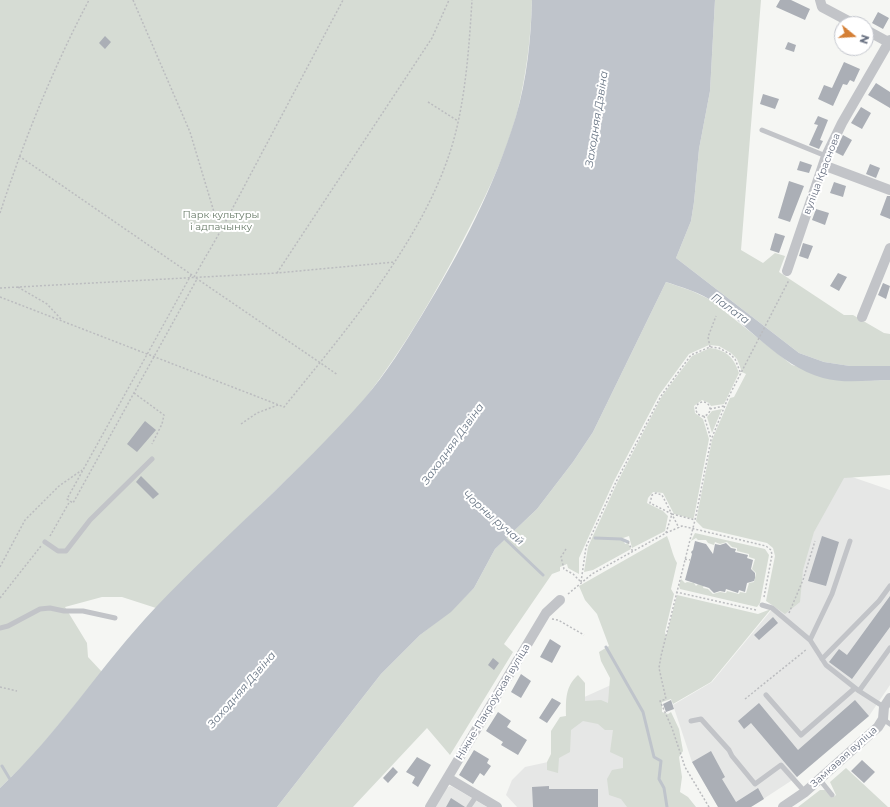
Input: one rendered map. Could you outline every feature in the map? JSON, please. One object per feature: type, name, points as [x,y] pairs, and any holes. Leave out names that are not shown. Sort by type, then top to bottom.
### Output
[{"type":"street","points":[[820,0],[822,7],[839,16]]},
{"type":"street","points":[[874,34],[890,42]]},
{"type":"street","name":"вуліца Краснова","points":[[789,273],[825,161],[842,123],[890,42]]},
{"type":"street","points":[[825,161],[890,190]]},
{"type":"street","points":[[862,317],[890,248]]},
{"type":"street","name":"Ніжне-Пакроўская вуліца","points":[[430,807],[546,613],[560,600]]},
{"type":"street","name":"Замкавая вуліца","points":[[784,807],[820,780],[878,727],[886,722],[884,707],[890,698]]},
{"type":"street","points":[[448,778],[497,807]]},
{"type":"lane","points":[[762,130],[825,161]]},
{"type":"lane","points":[[45,542],[58,551],[66,551],[90,520],[152,458]]},
{"type":"lane","points":[[811,642],[832,594],[850,541]]},
{"type":"lane","points":[[822,659],[879,601],[890,586]]},
{"type":"lane","points":[[762,605],[772,608],[811,642],[826,665],[857,690],[884,707]]},
{"type":"lane","points":[[0,628],[8,626],[40,609],[50,608],[64,611],[84,611],[115,618]]},
{"type":"lane","points":[[766,695],[801,735],[857,690],[890,648]]},
{"type":"lane","points":[[691,721],[701,719],[730,750],[732,756],[755,784],[781,764],[805,792]]},
{"type":"lane","points":[[820,780],[832,795]]},
{"type":"lane","points":[[469,807],[477,795]]},
{"type":"path","points":[[0,213],[18,156],[70,36],[89,0]]},
{"type":"path","points":[[133,0],[190,132],[220,232]]},
{"type":"path","points":[[194,277],[220,232],[343,0]]},
{"type":"path","points":[[278,273],[432,38],[449,0]]},
{"type":"path","points":[[0,297],[284,407],[320,362],[395,262],[431,198],[449,155],[458,121],[470,32],[472,0]]},
{"type":"path","points":[[428,102],[458,121]]},
{"type":"path","points":[[18,156],[338,375]]},
{"type":"path","points":[[0,288],[278,273],[395,262]]},
{"type":"path","points":[[709,807],[685,767],[672,728],[660,701],[666,699],[659,668],[660,656],[693,529],[712,439],[725,406],[782,293],[789,273]]},
{"type":"path","points":[[70,501],[67,499],[191,275]]},
{"type":"path","points":[[70,501],[73,503],[197,278]]},
{"type":"path","points":[[18,287],[47,304],[61,320]]},
{"type":"path","points":[[710,347],[708,337],[716,316]]},
{"type":"path","points":[[581,582],[586,547],[616,482],[661,396],[691,355],[710,347],[719,348],[730,354],[735,359],[742,373]]},
{"type":"path","points":[[134,392],[164,415],[162,424],[152,444]]},
{"type":"path","points":[[707,403],[710,409],[708,415],[704,416],[696,413],[696,407],[698,404],[707,403]]},
{"type":"path","points":[[241,424],[257,413],[278,405]]},
{"type":"path","points":[[710,409],[725,406]]},
{"type":"path","points":[[704,416],[712,439]]},
{"type":"path","points":[[0,568],[25,520],[59,486],[84,469]]},
{"type":"path","points":[[679,528],[672,514],[662,495],[656,493],[652,495],[650,503],[672,514],[695,520]]},
{"type":"path","points":[[0,598],[45,542],[70,501]]},
{"type":"path","points":[[666,533],[672,514]]},
{"type":"path","points":[[560,600],[581,582],[666,533],[682,526],[766,546],[771,550],[772,555],[762,605],[758,609],[754,610],[676,592]]},
{"type":"path","points":[[786,620],[803,580],[815,541]]},
{"type":"path","points":[[628,542],[633,552]]},
{"type":"path","points":[[566,549],[561,557],[564,569],[574,574],[581,582]]},
{"type":"path","points":[[685,559],[690,560]]},
{"type":"path","points":[[549,621],[558,620],[584,636]]},
{"type":"path","points":[[745,698],[811,642]]},
{"type":"path","points":[[0,687],[17,691]]},
{"type":"shaded area","points":[[826,468],[890,490],[890,685],[869,716],[797,777],[751,807],[718,807],[692,762],[673,705],[712,682],[788,590]]},
{"type":"shaded area","points":[[611,685],[644,807],[517,807],[506,795],[512,780],[525,767],[548,762],[580,699]]},
{"type":"shaded area","points":[[450,786],[487,807],[435,807],[445,789]]},
{"type":"green space","name":"Парк культуры і адпачынку","points":[[0,0],[532,0],[529,43],[523,85],[512,130],[500,163],[470,227],[429,302],[394,359],[367,396],[336,431],[156,608],[122,597],[102,597],[65,607],[87,643],[88,657],[102,672],[33,756],[0,788]]},
{"type":"green space","points":[[715,0],[761,0],[741,250],[763,263],[775,253],[785,256],[779,272],[844,315],[853,315],[884,333],[890,334],[890,366],[850,366],[824,362],[799,353],[676,258],[691,221],[694,202],[699,149],[710,91]]},
{"type":"green space","points":[[666,282],[709,299],[792,365],[851,381],[890,380],[890,475],[844,478],[814,532],[803,570],[800,602],[785,614],[766,601],[775,556],[773,548],[767,543],[703,528],[696,521],[712,440],[730,398],[734,397],[746,374],[742,372],[737,359],[731,353],[719,346],[709,345],[689,354],[659,395],[614,481],[579,558],[579,574],[568,568],[567,564],[560,567],[560,571],[552,574],[504,644],[513,652],[450,755],[427,728],[353,807],[277,807],[381,674],[420,635],[451,611],[474,588],[495,549],[537,509],[573,462],[593,432]]},
{"type":"green space","points":[[710,348],[721,351],[729,356],[735,363],[739,373],[724,404],[711,406],[709,403],[702,400],[694,406],[695,413],[703,419],[709,439],[693,519],[674,514],[663,493],[653,492],[648,498],[647,503],[663,511],[668,516],[665,531],[632,548],[629,536],[623,538],[625,544],[628,543],[631,549],[593,570],[584,572],[588,547],[617,483],[662,396],[692,356]]},
{"type":"green space","points":[[722,409],[712,433],[707,417],[712,411]]},
{"type":"green space","points":[[695,533],[765,549],[769,555],[760,603],[757,607],[680,589],[679,586],[681,579],[685,583],[694,583],[696,586],[698,584],[704,585],[703,588],[708,589],[713,594],[720,592],[726,593],[727,591],[739,594],[740,592],[746,593],[749,583],[754,582],[756,573],[752,569],[755,559],[749,557],[749,554],[737,551],[737,548],[732,547],[727,542],[720,544],[715,542],[714,545],[708,543],[706,540],[698,540],[696,538],[691,541]]},
{"type":"green space","points":[[667,536],[677,563],[671,589],[674,594],[665,632],[666,637],[677,595],[758,614],[771,609],[711,682],[673,704],[671,699],[662,702],[662,712],[668,714],[671,712],[679,729],[683,751],[679,757],[682,777],[680,792],[688,797],[696,807],[627,807],[621,799],[609,795],[607,779],[612,770],[623,768],[623,758],[610,752],[613,730],[605,730],[598,724],[583,721],[571,730],[570,752],[559,758],[558,773],[547,770],[547,762],[551,754],[551,731],[560,717],[566,716],[566,699],[568,689],[578,675],[585,683],[585,701],[601,700],[608,703],[610,678],[601,661],[599,652],[609,646],[597,614],[585,600],[579,586]]},
{"type":"green space","points":[[846,768],[888,807],[798,807],[820,790],[825,790],[832,798],[836,795],[830,782]]},
{"type":"water","points":[[532,0],[715,0],[710,91],[699,149],[694,202],[691,221],[676,258],[799,353],[824,362],[850,366],[890,366],[890,380],[839,381],[823,378],[807,372],[777,354],[737,320],[709,299],[694,291],[666,282],[593,432],[573,462],[537,509],[495,549],[474,588],[451,612],[420,635],[381,674],[277,807],[0,807],[0,788],[42,745],[136,629],[182,581],[314,453],[364,399],[395,358],[450,268],[498,168],[516,116],[523,88],[531,29]]},
{"type":"building","points":[[780,0],[791,0],[810,9],[805,20],[776,7]]},
{"type":"building","points":[[878,12],[889,18],[883,29],[874,24],[874,19]]},
{"type":"building","points":[[105,36],[111,42],[105,49],[99,43]]},
{"type":"building","points":[[788,42],[796,45],[794,52],[785,49]]},
{"type":"building","points":[[844,62],[860,69],[854,82],[850,80],[847,85],[843,84],[833,106],[818,99],[824,85],[832,88]]},
{"type":"building","points":[[876,83],[890,92],[890,108],[868,95]]},
{"type":"building","points":[[763,94],[779,99],[775,109],[760,104]]},
{"type":"building","points":[[861,107],[871,113],[862,129],[851,123]]},
{"type":"building","points":[[818,116],[828,120],[820,140],[823,141],[819,149],[809,145],[818,125],[814,124]]},
{"type":"building","points":[[843,135],[852,140],[843,156],[835,152]]},
{"type":"building","points":[[800,161],[812,165],[809,173],[797,170]]},
{"type":"building","points":[[870,164],[880,168],[876,178],[866,174]]},
{"type":"building","points":[[789,181],[804,186],[790,222],[778,218]]},
{"type":"building","points":[[834,182],[846,186],[843,197],[830,193]]},
{"type":"building","points":[[887,196],[890,196],[890,219],[880,215]]},
{"type":"building","points":[[816,209],[829,213],[825,225],[812,220]]},
{"type":"building","points":[[775,233],[785,236],[779,253],[770,250]]},
{"type":"building","points":[[803,243],[813,246],[808,259],[799,256]]},
{"type":"building","points":[[838,273],[847,277],[839,291],[830,286]]},
{"type":"building","points":[[883,283],[890,286],[886,299],[878,295]]},
{"type":"building","points":[[145,421],[156,430],[137,452],[127,444]]},
{"type":"building","points":[[141,476],[159,494],[153,499],[136,482]]},
{"type":"building","points":[[822,536],[839,542],[826,586],[808,581]]},
{"type":"building","points":[[695,541],[706,544],[713,554],[715,544],[720,545],[726,543],[731,548],[736,549],[735,552],[748,555],[747,558],[753,560],[751,569],[755,573],[755,578],[754,581],[747,583],[745,592],[739,590],[738,593],[726,589],[725,592],[720,591],[714,593],[709,588],[685,580]]},
{"type":"building","points":[[890,596],[890,627],[852,679],[829,662],[839,649],[847,655]]},
{"type":"building","points":[[773,617],[778,623],[759,640],[754,635]]},
{"type":"building","points":[[550,639],[561,646],[552,663],[540,657]]},
{"type":"building","points":[[493,658],[499,663],[494,670],[488,665]]},
{"type":"building","points":[[521,674],[531,681],[521,698],[511,692]]},
{"type":"building","points":[[552,698],[561,703],[547,723],[539,718]]},
{"type":"building","points":[[671,700],[674,709],[666,712],[663,704]]},
{"type":"building","points":[[855,700],[869,716],[797,777],[751,723],[744,729],[738,721],[759,703],[798,750]]},
{"type":"building","points":[[498,712],[511,721],[507,727],[527,740],[518,755],[501,745],[503,742],[486,731]]},
{"type":"building","points":[[474,750],[489,759],[487,763],[491,766],[484,776],[480,773],[473,784],[459,775]]},
{"type":"building","points":[[711,751],[725,777],[722,779],[736,802],[758,788],[764,799],[751,807],[718,807],[692,762]]},
{"type":"building","points":[[417,757],[431,765],[418,787],[412,783],[415,777],[406,772]]},
{"type":"building","points":[[862,760],[875,772],[864,783],[851,771]]},
{"type":"building","points":[[393,767],[398,772],[388,783],[383,778]]},
{"type":"building","points":[[549,786],[549,789],[598,789],[598,807],[533,807],[532,787]]},
{"type":"building","points":[[451,798],[465,807],[446,807]]},
{"type":"waterway","name":"Чорны ручай","points":[[502,536],[543,575]]},
{"type":"waterway","points":[[595,538],[621,539],[628,542]]},
{"type":"waterway","name":"Чорны ручай","points":[[606,647],[643,712],[654,757],[661,761],[659,779],[664,788],[667,807]]},
{"type":"waterway","points":[[2,766],[11,781]]},
{"type":"water label","name":"Заходняя Дзвіна","points":[[597,119]]},
{"type":"water label","name":"Палата","points":[[730,309]]},
{"type":"water label","name":"Заходняя Дзвіна","points":[[453,444]]},
{"type":"water label","name":"Заходняя Дзвіна","points":[[242,690]]}]
